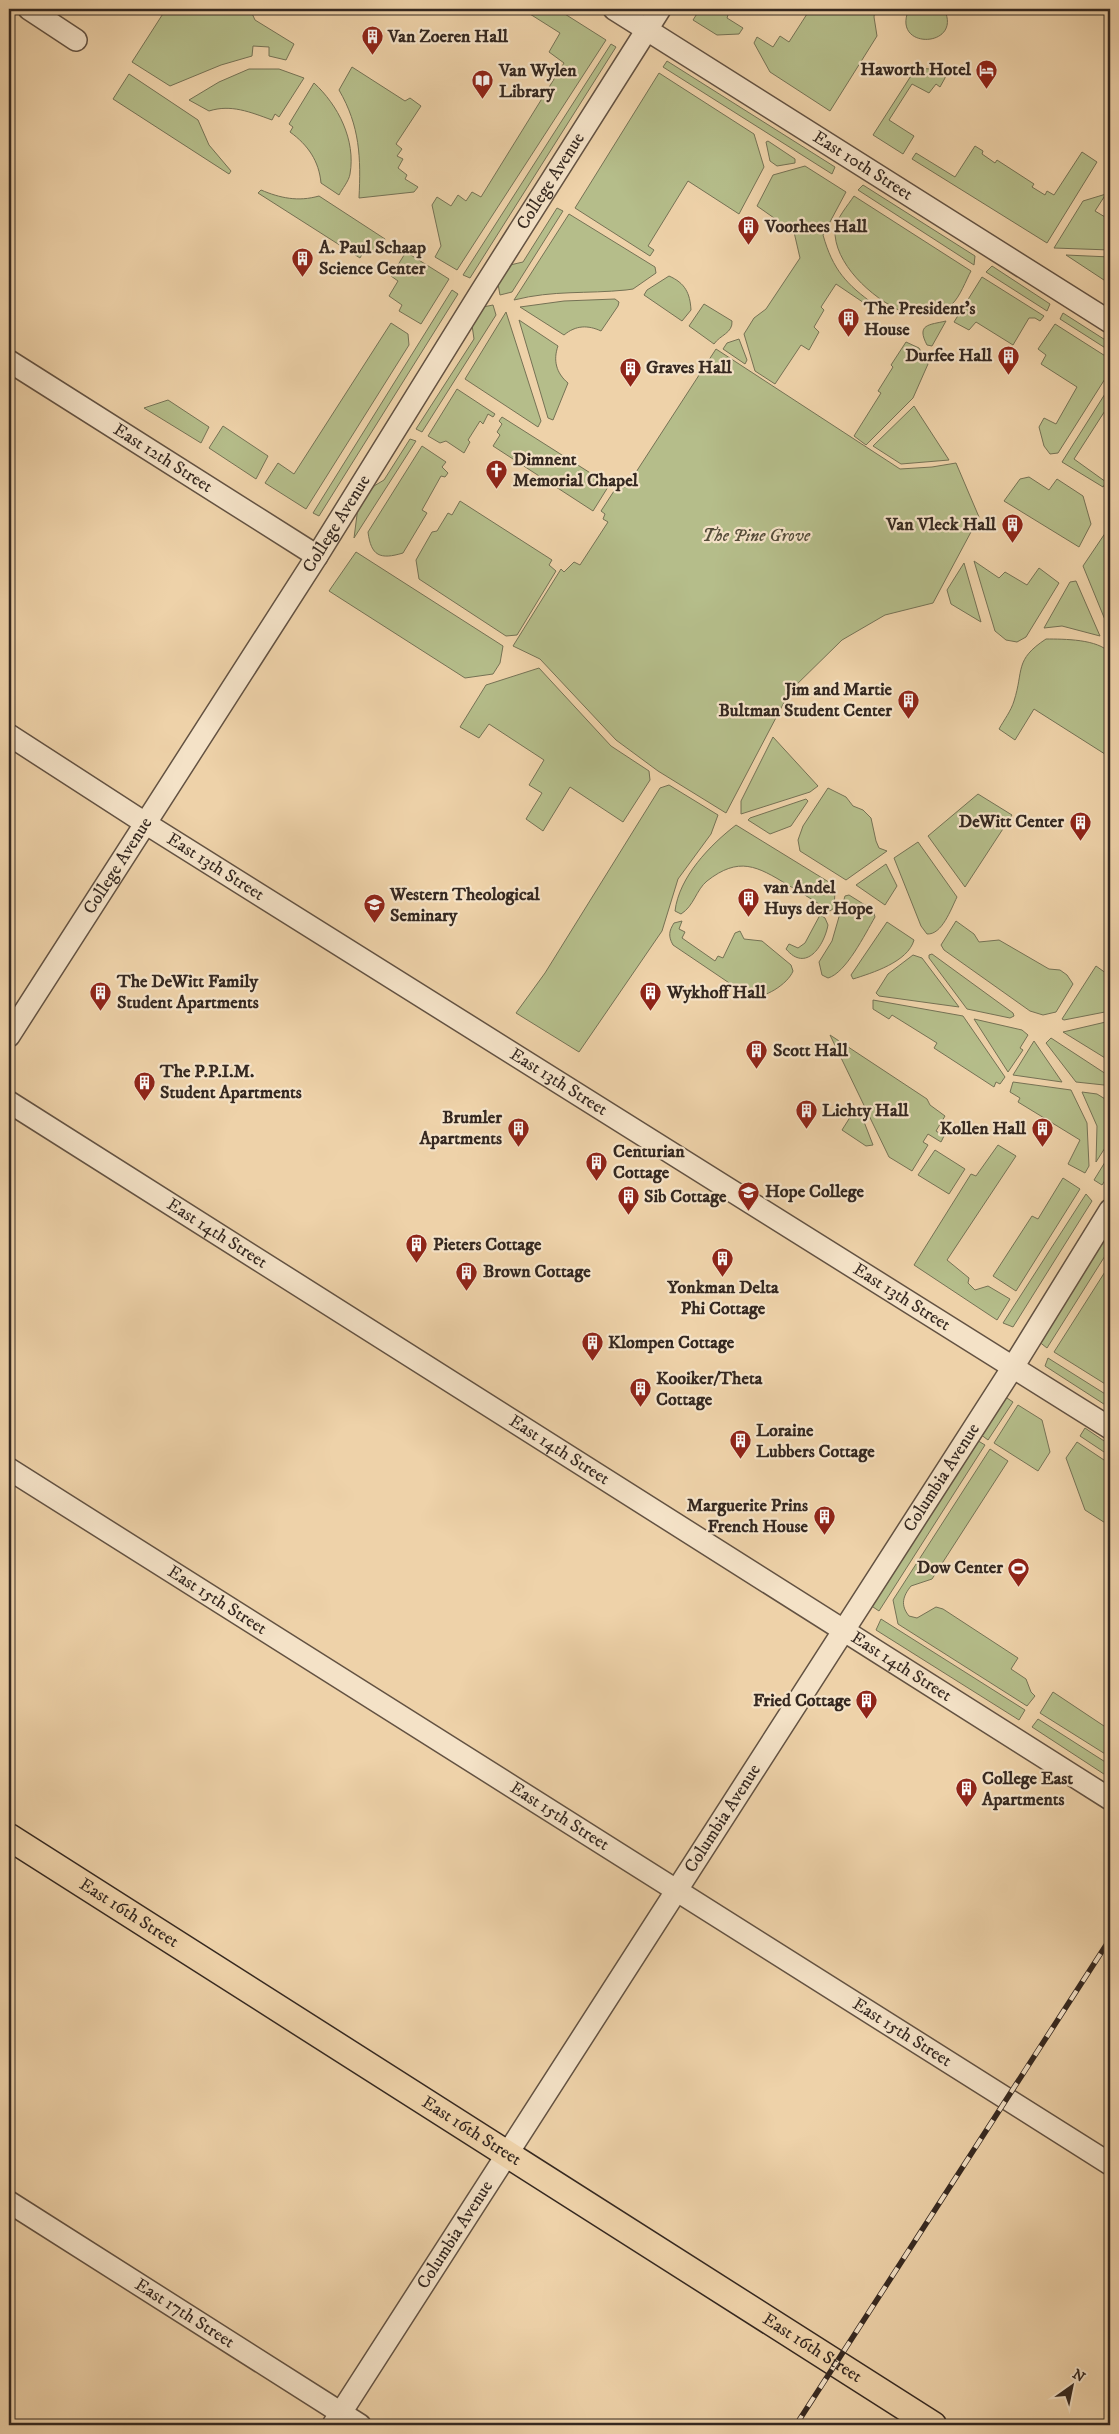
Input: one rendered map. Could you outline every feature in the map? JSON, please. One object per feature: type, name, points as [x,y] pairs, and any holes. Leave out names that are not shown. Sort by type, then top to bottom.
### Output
[{"type":"main road","name":"East 16th Street","points":[[9,1837],[507,2156],[933,2425]]},
{"type":"street","points":[[29,9],[76,40]]},
{"type":"street","name":"East 10th Street","points":[[614,9],[1110,322]]},
{"type":"street","name":"College Avenue","points":[[9,1036],[318,556],[660,9]]},
{"type":"street","name":"East 12th Street","points":[[9,361],[318,556]]},
{"type":"street","name":"East 13th Street","points":[[9,735],[145,824],[1110,1428]]},
{"type":"street","name":"East 14th Street","points":[[9,1102],[1110,1799]]},
{"type":"street","name":"Columbia Avenue","points":[[337,2419],[678,1890],[1013,1366],[1110,1210]]},
{"type":"street","name":"East 15th Street","points":[[9,1469],[1110,2164]]},
{"type":"street","name":"East 17th Street","points":[[9,2202],[337,2419],[360,2425]]},
{"type":"green space","points":[[166,9],[250,9],[255,20],[294,44],[286,60],[269,56],[269,47],[253,46],[252,56],[221,65],[170,86],[132,62]]},
{"type":"green space","points":[[522,9],[557,9],[606,40],[457,270],[435,257],[441,246],[432,205],[437,197],[451,206],[458,195],[466,201],[472,192],[481,197],[564,63],[549,52],[560,33]]},
{"type":"green space","points":[[700,9],[730,9],[727,18],[743,28],[739,34],[717,35],[693,20]]},
{"type":"green space","points":[[800,9],[875,9],[874,17],[877,36],[830,111],[770,72],[754,43],[757,37],[773,47],[780,36],[789,42],[807,14]]},
{"type":"green space","points":[[909,9],[944,9],[947,22],[944,31],[937,37],[917,38],[909,32],[906,23]]},
{"type":"green space","points":[[611,44],[616,47],[470,278],[463,275]]},
{"type":"green space","points":[[667,61],[835,167],[832,174],[663,67]]},
{"type":"green space","points":[[945,65],[950,69],[940,87],[936,84],[929,93],[912,84],[889,120],[914,136],[903,154],[873,135],[916,68],[931,69]]},
{"type":"green space","points":[[352,67],[405,101],[410,98],[421,106],[396,144],[402,149],[397,156],[403,159],[398,168],[407,175],[405,179],[418,187],[414,192],[359,198],[360,169],[358,142],[351,116],[339,90]]},
{"type":"green space","points":[[249,69],[279,69],[304,78],[279,117],[275,114],[272,120],[248,112],[225,108],[209,111],[189,100],[219,82]]},
{"type":"green space","points":[[659,73],[754,134],[764,167],[739,214],[688,181],[648,246],[654,250],[650,256],[575,208]]},
{"type":"green space","points":[[129,74],[198,120],[209,145],[231,171],[229,174],[113,99]]},
{"type":"green space","points":[[314,83],[338,112],[348,136],[351,161],[350,174],[339,195],[321,183],[318,168],[312,154],[290,132],[293,127],[289,124]]},
{"type":"green space","points":[[768,141],[795,159],[795,163],[777,166],[770,161],[766,142]]},
{"type":"green space","points":[[975,146],[983,151],[982,154],[995,163],[997,160],[1034,184],[1032,187],[1045,195],[1047,191],[1054,195],[1082,152],[1097,162],[1047,243],[912,159],[916,153],[955,177]]},
{"type":"green space","points":[[805,166],[846,192],[823,235],[836,267],[848,283],[875,305],[873,309],[836,284],[821,307],[824,310],[814,327],[819,332],[809,350],[801,345],[775,384],[755,371],[744,334],[754,318],[766,309],[800,258],[794,232],[757,206],[773,175]]},
{"type":"green space","points":[[863,185],[975,256],[974,265],[858,190]]},
{"type":"green space","points":[[261,190],[289,198],[304,199],[319,196],[385,239],[377,253],[366,247],[360,258],[258,193]]},
{"type":"green space","points":[[1106,194],[1095,211],[1110,220],[1110,250],[1054,248],[1083,201]]},
{"type":"green space","points":[[854,196],[971,271],[952,304],[928,314],[907,313],[878,297],[856,278],[840,254],[836,242],[835,229],[840,217]]},
{"type":"green space","points":[[557,208],[563,211],[512,292],[500,295],[498,284],[510,265],[523,262]]},
{"type":"green space","points":[[569,214],[655,267],[656,273],[633,289],[556,293],[514,300]]},
{"type":"green space","points":[[406,252],[449,279],[421,324],[399,311],[402,305],[389,296],[398,281],[391,276]]},
{"type":"green space","points":[[1066,255],[1110,257],[1110,284]]},
{"type":"green space","points":[[992,266],[1050,304],[1047,311],[986,272]]},
{"type":"green space","points":[[669,276],[683,285],[688,294],[691,310],[682,321],[644,295],[647,290]]},
{"type":"green space","points":[[982,277],[1044,316],[1040,321],[1035,318],[1029,318],[1013,345],[976,322],[969,330],[954,322]]},
{"type":"green space","points":[[452,290],[458,294],[319,516],[313,513]]},
{"type":"green space","points":[[615,299],[619,302],[618,306],[601,331],[582,327],[573,329],[564,335],[520,307],[564,301]]},
{"type":"green space","points":[[704,304],[732,321],[728,331],[714,344],[689,326]]},
{"type":"green space","points":[[493,305],[496,315],[422,432],[416,429],[474,339],[472,325],[483,307]]},
{"type":"green space","points":[[506,312],[541,421],[538,427],[465,379]]},
{"type":"green space","points":[[1063,313],[1110,343],[1110,351],[1060,319]]},
{"type":"green space","points":[[519,320],[558,346],[556,361],[558,371],[568,383],[553,420],[548,418]]},
{"type":"green space","points":[[946,321],[932,346],[927,345],[923,333],[924,329],[930,325]]},
{"type":"green space","points":[[391,323],[408,334],[409,345],[306,509],[265,483],[278,463],[294,474]]},
{"type":"green space","points":[[1055,324],[1110,359],[1110,371],[1058,453],[1050,454],[1044,446],[1039,427],[1044,418],[1056,424],[1077,387],[1041,364],[1046,355],[1038,349]]},
{"type":"green space","points":[[739,339],[747,360],[745,364],[723,349],[727,343]]},
{"type":"green space","points":[[906,342],[919,348],[928,364],[913,398],[866,445],[854,436],[881,393],[878,391],[893,367],[891,365]]},
{"type":"green space","name":"The Pine Grove","points":[[716,349],[900,469],[956,463],[979,517],[933,603],[885,615],[842,640],[790,691],[726,813],[658,771],[616,740],[540,659],[513,646],[561,569],[564,572],[574,562],[580,565],[608,522],[603,519],[605,514],[601,511],[614,491],[627,486]]},
{"type":"green space","points":[[1110,386],[1110,403],[1074,459],[1106,482],[1103,487],[1062,462]]},
{"type":"green space","points":[[457,389],[495,414],[493,417],[488,414],[483,424],[480,421],[468,440],[470,442],[464,453],[446,441],[440,443],[428,436]]},
{"type":"green space","points":[[168,400],[209,427],[201,443],[144,408]]},
{"type":"green space","points":[[914,406],[949,460],[901,464],[873,446]]},
{"type":"green space","points":[[502,417],[603,481],[608,487],[593,511],[493,446],[500,435],[497,432],[502,424],[499,421]]},
{"type":"green space","points":[[223,426],[268,456],[256,479],[209,448]]},
{"type":"green space","points":[[410,439],[416,441],[354,538],[358,507],[374,486],[384,480]]},
{"type":"green space","points":[[422,446],[446,462],[442,467],[448,473],[445,477],[441,476],[422,510],[427,513],[403,553],[383,556],[374,551],[368,532]]},
{"type":"green space","points":[[1029,477],[1049,490],[1057,479],[1083,496],[1091,524],[1079,547],[1004,501],[1020,479]]},
{"type":"green space","points":[[460,501],[552,560],[549,565],[556,571],[517,635],[506,636],[419,579],[416,560],[432,532],[437,531],[448,513],[452,515]]},
{"type":"green space","points":[[1110,526],[1110,632],[1083,566]]},
{"type":"green space","points":[[356,552],[503,646],[500,663],[493,674],[465,678],[329,591]]},
{"type":"green space","points":[[974,561],[999,578],[1005,572],[1027,585],[1039,568],[1059,583],[1026,637],[1017,642],[1006,640],[995,631]]},
{"type":"green space","points":[[964,563],[981,622],[951,604],[947,590]]},
{"type":"green space","points":[[1076,581],[1100,636],[1062,626],[1044,628],[1070,582]]},
{"type":"green space","points":[[1046,639],[1089,642],[1105,648],[1110,653],[1110,752],[1108,756],[1034,709],[1015,740],[999,729],[1013,705],[1024,660],[1036,646]]},
{"type":"green space","points":[[539,668],[611,746],[649,771],[650,780],[623,822],[570,787],[543,831],[526,819],[542,793],[529,785],[544,760],[489,724],[479,738],[460,727],[486,685]]},
{"type":"green space","points":[[773,737],[818,786],[810,792],[741,814],[741,801]]},
{"type":"green space","points":[[669,785],[718,815],[711,834],[678,879],[662,931],[579,1052],[516,1013],[545,973],[660,788]]},
{"type":"green space","points":[[828,788],[846,797],[853,806],[863,810],[871,818],[879,848],[887,851],[846,880],[800,851],[798,840],[803,826]]},
{"type":"green space","points":[[978,794],[1012,815],[965,887],[928,836]]},
{"type":"green space","points":[[806,799],[808,801],[791,826],[770,834],[748,820],[750,818]]},
{"type":"green space","points":[[736,825],[832,884],[835,892],[834,908],[830,911],[767,873],[748,866],[739,866],[718,873],[703,885],[685,911],[681,914],[675,911],[678,898],[689,874],[706,852]]},
{"type":"green space","points":[[918,842],[957,897],[942,926],[927,934],[921,926],[894,858]]},
{"type":"green space","points":[[886,864],[897,886],[885,905],[856,885]]},
{"type":"green space","points":[[849,895],[873,910],[875,917],[842,969],[828,978],[822,975],[819,962],[832,941],[845,896]]},
{"type":"green space","points":[[820,915],[825,918],[828,925],[823,941],[813,954],[807,957],[793,956],[786,949],[789,944],[798,948],[805,943]]},
{"type":"green space","points":[[682,921],[679,929],[685,932],[682,938],[715,961],[718,956],[723,958],[735,933],[740,931],[744,939],[762,941],[791,965],[793,971],[786,981],[775,990],[762,996],[750,997],[673,945],[670,939],[671,929],[674,923]]},
{"type":"green space","points":[[956,921],[974,934],[979,942],[999,940],[1049,969],[1060,970],[1067,975],[1073,984],[1056,1012],[1043,1015],[1030,1011],[944,950],[941,945]]},
{"type":"green space","points":[[887,922],[914,940],[910,948],[905,955],[888,966],[853,979],[851,975]]},
{"type":"green space","points":[[932,954],[1013,1013],[1014,1016],[1010,1018],[967,1009],[929,958],[929,955]]},
{"type":"green space","points":[[913,955],[922,958],[959,1007],[879,996],[876,993],[888,974]]},
{"type":"green space","points":[[1096,966],[1110,976],[1110,1011],[1062,1019]]},
{"type":"green space","points":[[873,1000],[963,1016],[1005,1077],[1000,1084],[996,1082],[994,1087],[934,1048],[937,1043],[892,1015],[889,1019],[873,1009]]},
{"type":"green space","points":[[974,1019],[1022,1030],[1028,1035],[1020,1048],[1023,1050],[1008,1072]]},
{"type":"green space","points":[[1110,1021],[1110,1061],[1063,1032]]},
{"type":"green space","points":[[830,1035],[927,1099],[930,1105],[945,1116],[936,1131],[944,1136],[941,1142],[928,1134],[923,1142],[928,1145],[912,1171],[889,1157]]},
{"type":"green space","points":[[1051,1038],[1106,1074],[1107,1081],[1104,1085],[1076,1082],[1046,1043]]},
{"type":"green space","points":[[1034,1041],[1062,1082],[1013,1075]]},
{"type":"green space","points":[[1013,1082],[1071,1090],[1087,1123],[1089,1166],[1085,1173],[1068,1164],[1080,1140],[1018,1102],[1020,1098],[1010,1092]]},
{"type":"green space","points":[[1082,1092],[1097,1094],[1110,1102],[1110,1140],[1096,1162],[1097,1126]]},
{"type":"green space","points":[[854,1111],[861,1114],[873,1145],[866,1146],[842,1130]]},
{"type":"green space","points":[[998,1145],[1016,1156],[947,1260],[969,1278],[968,1283],[975,1290],[988,1286],[1010,1299],[997,1320],[914,1265],[971,1174],[976,1176]]},
{"type":"green space","points":[[935,1150],[965,1169],[949,1194],[918,1175]]},
{"type":"green space","points":[[1110,1154],[1110,1173],[1102,1185],[1094,1180]]},
{"type":"green space","points":[[1063,1178],[1080,1189],[1016,1291],[993,1276],[1032,1216],[1038,1219]]},
{"type":"green space","points":[[1086,1194],[1092,1201],[1013,1327],[1003,1323]]},
{"type":"green space","points":[[1110,1228],[1110,1248],[1047,1348],[1038,1341]]},
{"type":"green space","points":[[1110,1264],[1110,1387],[1054,1352]]},
{"type":"green space","points":[[1048,1358],[1110,1397],[1110,1408],[1045,1366]]},
{"type":"green space","points":[[1004,1396],[1013,1402],[988,1440],[980,1434]]},
{"type":"green space","points":[[1018,1405],[1042,1420],[1050,1452],[1038,1471],[994,1443]]},
{"type":"green space","points":[[1085,1428],[1110,1445],[1110,1456],[1080,1436]]},
{"type":"green space","points":[[975,1439],[985,1445],[879,1611],[870,1605]]},
{"type":"green space","points":[[1077,1442],[1110,1464],[1110,1526],[1085,1510],[1066,1458]]},
{"type":"green space","points":[[990,1449],[1008,1461],[932,1579],[911,1586],[906,1593],[904,1608],[909,1616],[917,1618],[936,1607],[943,1609],[1018,1658],[1011,1669],[1026,1679],[1031,1692],[1035,1696],[1027,1706],[898,1624],[893,1600]]},
{"type":"green space","points":[[881,1619],[1025,1710],[1019,1720],[876,1630]]},
{"type":"green space","points":[[1053,1692],[1110,1730],[1110,1757],[1040,1713]]},
{"type":"green space","points":[[1038,1719],[1110,1765],[1110,1778],[1032,1727]]},
{"type":"railway","points":[[796,2425],[1110,1939]]},
{"type":"place","name":"Van Zoeren Hall","points":[[372,56]]},
{"type":"place","name":"Haworth Hotel","points":[[987,89]]},
{"type":"place","name":"Van Wylen Library","points":[[483,100]]},
{"type":"place","name":"Voorhees Hall","points":[[749,246]]},
{"type":"place","name":"A. Paul Schaap Science Center","points":[[303,277]]},
{"type":"place","name":"The President's House","points":[[848,338]]},
{"type":"place","name":"Durfee Hall","points":[[1008,375]]},
{"type":"place","name":"Graves Hall","points":[[630,387]]},
{"type":"place","name":"Dimnent Memorial Chapel","points":[[497,489]]},
{"type":"place","name":"Van Vleck Hall","points":[[1012,544]]},
{"type":"place","name":"Jim and Martie Bultman Student Center","points":[[908,719]]},
{"type":"place","name":"DeWitt Center","points":[[1080,841]]},
{"type":"place","name":"van Andel Huys der Hope","points":[[748,917]]},
{"type":"place","name":"Western Theological Seminary","points":[[374,924]]},
{"type":"place","name":"The DeWitt Family Student Apartments","points":[[101,1011]]},
{"type":"place","name":"Wykhoff Hall","points":[[651,1012]]},
{"type":"place","name":"Scott Hall","points":[[757,1070]]},
{"type":"place","name":"The P.P.I.M. Student Apartments","points":[[144,1101]]},
{"type":"place","name":"Lichty Hall","points":[[806,1130]]},
{"type":"place","name":"Brumler Apartments","points":[[518,1147]]},
{"type":"place","name":"Kollen Hall","points":[[1042,1148]]},
{"type":"place","name":"Centurian Cottage","points":[[597,1181]]},
{"type":"place","name":"Hope College","points":[[749,1211]]},
{"type":"place","name":"Sib Cottage","points":[[628,1216]]},
{"type":"place","name":"Pieters Cottage","points":[[417,1264]]},
{"type":"place","name":"Yonkman Delta Phi Cottage","points":[[723,1277]]},
{"type":"place","name":"Brown Cottage","points":[[467,1291]]},
{"type":"place","name":"Klompen Cottage","points":[[592,1362]]},
{"type":"place","name":"Kooiker/Theta Cottage","points":[[640,1408]]},
{"type":"place","name":"Loraine Lubbers Cottage","points":[[740,1460]]},
{"type":"place","name":"Marguerite Prins French House","points":[[824,1535]]},
{"type":"place","name":"Dow Center","points":[[1019,1587]]},
{"type":"place","name":"Fried Cottage","points":[[867,1720]]},
{"type":"place","name":"College East Apartments","points":[[966,1808]]}]
